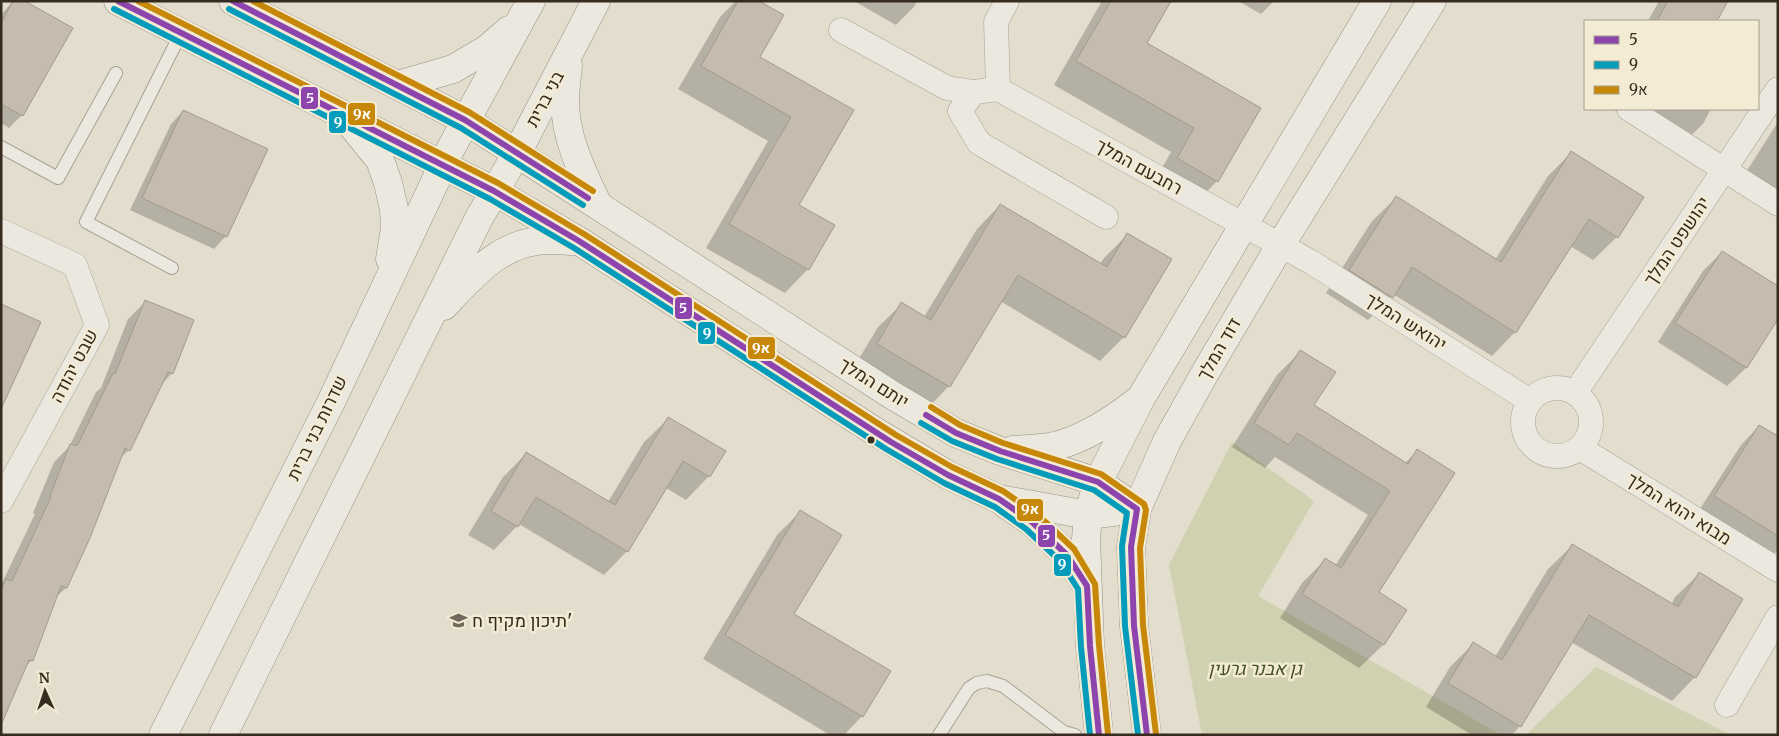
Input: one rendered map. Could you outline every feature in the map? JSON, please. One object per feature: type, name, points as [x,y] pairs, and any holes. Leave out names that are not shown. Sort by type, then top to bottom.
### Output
[{"type":"street","points":[[118,1],[494,191],[580,242],[891,442],[948,474],[999,499],[1032,522],[1051,539],[1067,555],[1086,586]]},
{"type":"street","name":"יותם המלך","points":[[233,1],[466,120],[892,395],[956,433],[1000,451],[1098,482],[1138,509]]},
{"type":"street","name":"בני ברית","points":[[423,330],[494,191],[517,153],[596,1]]},
{"type":"street","points":[[841,30],[947,88],[974,92],[998,89],[996,22],[1007,1]]},
{"type":"street","points":[[1099,735],[1086,586],[1088,515],[1098,482],[1141,398],[1377,1]]},
{"type":"street","name":"דוד המלך","points":[[1147,735],[1134,626],[1131,547],[1138,509],[1167,441],[1205,373],[1281,244],[1432,1]]},
{"type":"street","points":[[398,85],[453,70],[487,49],[526,10]]},
{"type":"street","points":[[466,120],[526,10]]},
{"type":"street","points":[[570,53],[565,101],[569,137],[597,204]]},
{"type":"street","name":"רחבעם המלך","points":[[998,89],[1281,244]]},
{"type":"street","name":"יהושפט המלך","points":[[1576,393],[1778,89]]},
{"type":"street","points":[[974,92],[960,111],[979,143],[1106,217]]},
{"type":"street","points":[[1631,110],[1778,204]]},
{"type":"street","points":[[344,115],[380,160],[388,183],[394,209],[395,228],[386,284]]},
{"type":"street","name":"שדרות בני ברית","points":[[163,735],[332,400],[466,120]]},
{"type":"street","name":"שבט יהודה","points":[[1,231],[75,265],[97,325],[4,486]]},
{"type":"street","points":[[223,735],[423,330],[475,274],[500,253],[518,245],[548,240],[580,242]]},
{"type":"street","name":"יהואש המלך","points":[[1281,244],[1530,401]]},
{"type":"street","points":[[1552,388],[1576,393],[1589,409],[1592,420],[1588,439],[1580,448],[1562,457],[1550,456],[1538,450],[1529,442],[1522,424],[1524,412],[1530,401],[1541,392],[1552,388]]},
{"type":"street","points":[[1000,451],[1051,447],[1082,436],[1112,420],[1141,398]]},
{"type":"street","name":"מבוא יהוא המלך","points":[[1580,448],[1778,570]]},
{"type":"street","points":[[999,499],[1088,515],[1138,509]]},
{"type":"street","points":[[1727,705],[1778,617]]},
{"type":"lane","points":[[172,268],[86,222],[181,33]]},
{"type":"lane","points":[[1,147],[58,178],[116,73]]},
{"type":"lane","points":[[939,735],[969,688],[977,683],[986,681],[1003,686],[1064,732],[1075,735]]},
{"type":"green space","name":"גן אבנר גרעין","points":[[1232,442],[1314,501],[1258,596],[1501,735],[1202,735],[1169,565]]},
{"type":"green space","points":[[1596,667],[1731,735],[1526,735]]},
{"type":"building","points":[[13,1],[25,1],[73,28],[23,116],[1,104],[1,23]]},
{"type":"building","points":[[738,1],[759,1],[784,15],[760,57],[854,110],[799,205],[835,225],[809,270],[729,224],[791,117],[701,66]]},
{"type":"building","points":[[1111,1],[1171,1],[1147,43],[1261,108],[1218,182],[1177,158],[1194,128],[1076,61]]},
{"type":"building","points":[[1668,1],[1728,1],[1718,20],[1658,20]]},
{"type":"building","points":[[183,110],[268,149],[227,237],[142,198]]},
{"type":"building","points":[[1571,151],[1644,197],[1618,238],[1589,219],[1516,333],[1412,267],[1393,298],[1349,270],[1396,196],[1501,262]]},
{"type":"building","points":[[1000,204],[1107,267],[1127,233],[1172,259],[1125,338],[1018,275],[950,387],[877,344],[901,302],[931,320]]},
{"type":"building","points":[[1722,251],[1778,286],[1778,319],[1747,368],[1675,323]]},
{"type":"building","points":[[145,300],[194,320],[173,374],[168,372],[130,451],[125,448],[90,538],[67,588],[61,586],[33,661],[29,660],[1,725],[1,590],[6,579],[12,581],[51,497],[70,444],[77,446],[113,373],[115,374]]},
{"type":"building","points":[[1,304],[41,322],[1,409]]},
{"type":"building","points":[[1300,350],[1336,372],[1314,405],[1408,464],[1417,449],[1455,473],[1379,592],[1407,610],[1384,645],[1302,594],[1325,558],[1341,568],[1390,491],[1297,433],[1289,445],[1254,423]]},
{"type":"building","points":[[668,417],[726,451],[710,477],[683,461],[628,552],[536,497],[518,527],[491,511],[526,452],[615,505]]},
{"type":"building","points":[[1759,425],[1778,436],[1778,536],[1714,496]]},
{"type":"building","points":[[800,510],[842,535],[794,614],[891,671],[863,717],[725,635]]},
{"type":"building","points":[[1572,544],[1678,607],[1699,572],[1743,599],[1696,678],[1589,615],[1521,727],[1448,683],[1473,642],[1502,660]]},
{"type":"transit line","name":"5","points":[[118,1],[494,191],[579,241],[891,442],[948,475],[999,499],[1032,522],[1067,555],[1087,586],[1090,646],[1099,735]]},
{"type":"transit line","name":"9א","points":[[138,1],[498,183],[584,234],[896,435],[952,467],[1003,491],[1038,515],[1074,549],[1095,584],[1108,734]]},
{"type":"transit line","name":"5","points":[[233,1],[465,120],[588,198]]},
{"type":"transit line","name":"9א","points":[[253,1],[469,112],[593,191]]},
{"type":"transit line","name":"9","points":[[114,9],[490,199],[574,248],[886,449],[944,483],[995,507],[1026,529],[1060,561],[1078,589],[1081,647],[1090,735]]},
{"type":"transit line","name":"9","points":[[229,9],[461,128],[583,205]]},
{"type":"transit line","name":"9א","points":[[931,407],[960,425],[1003,443],[1101,474],[1144,504],[1146,510],[1140,548],[1143,625],[1156,734]]},
{"type":"transit line","name":"5","points":[[926,415],[956,433],[1000,451],[1098,482],[1137,509],[1131,547],[1134,626],[1147,735]]},
{"type":"transit line","name":"9","points":[[921,423],[952,441],[997,459],[1094,490],[1127,513],[1122,546],[1125,626],[1138,735]]},
{"type":"place","name":"תיכון מקיף ח'","points":[[458,621]]}]
